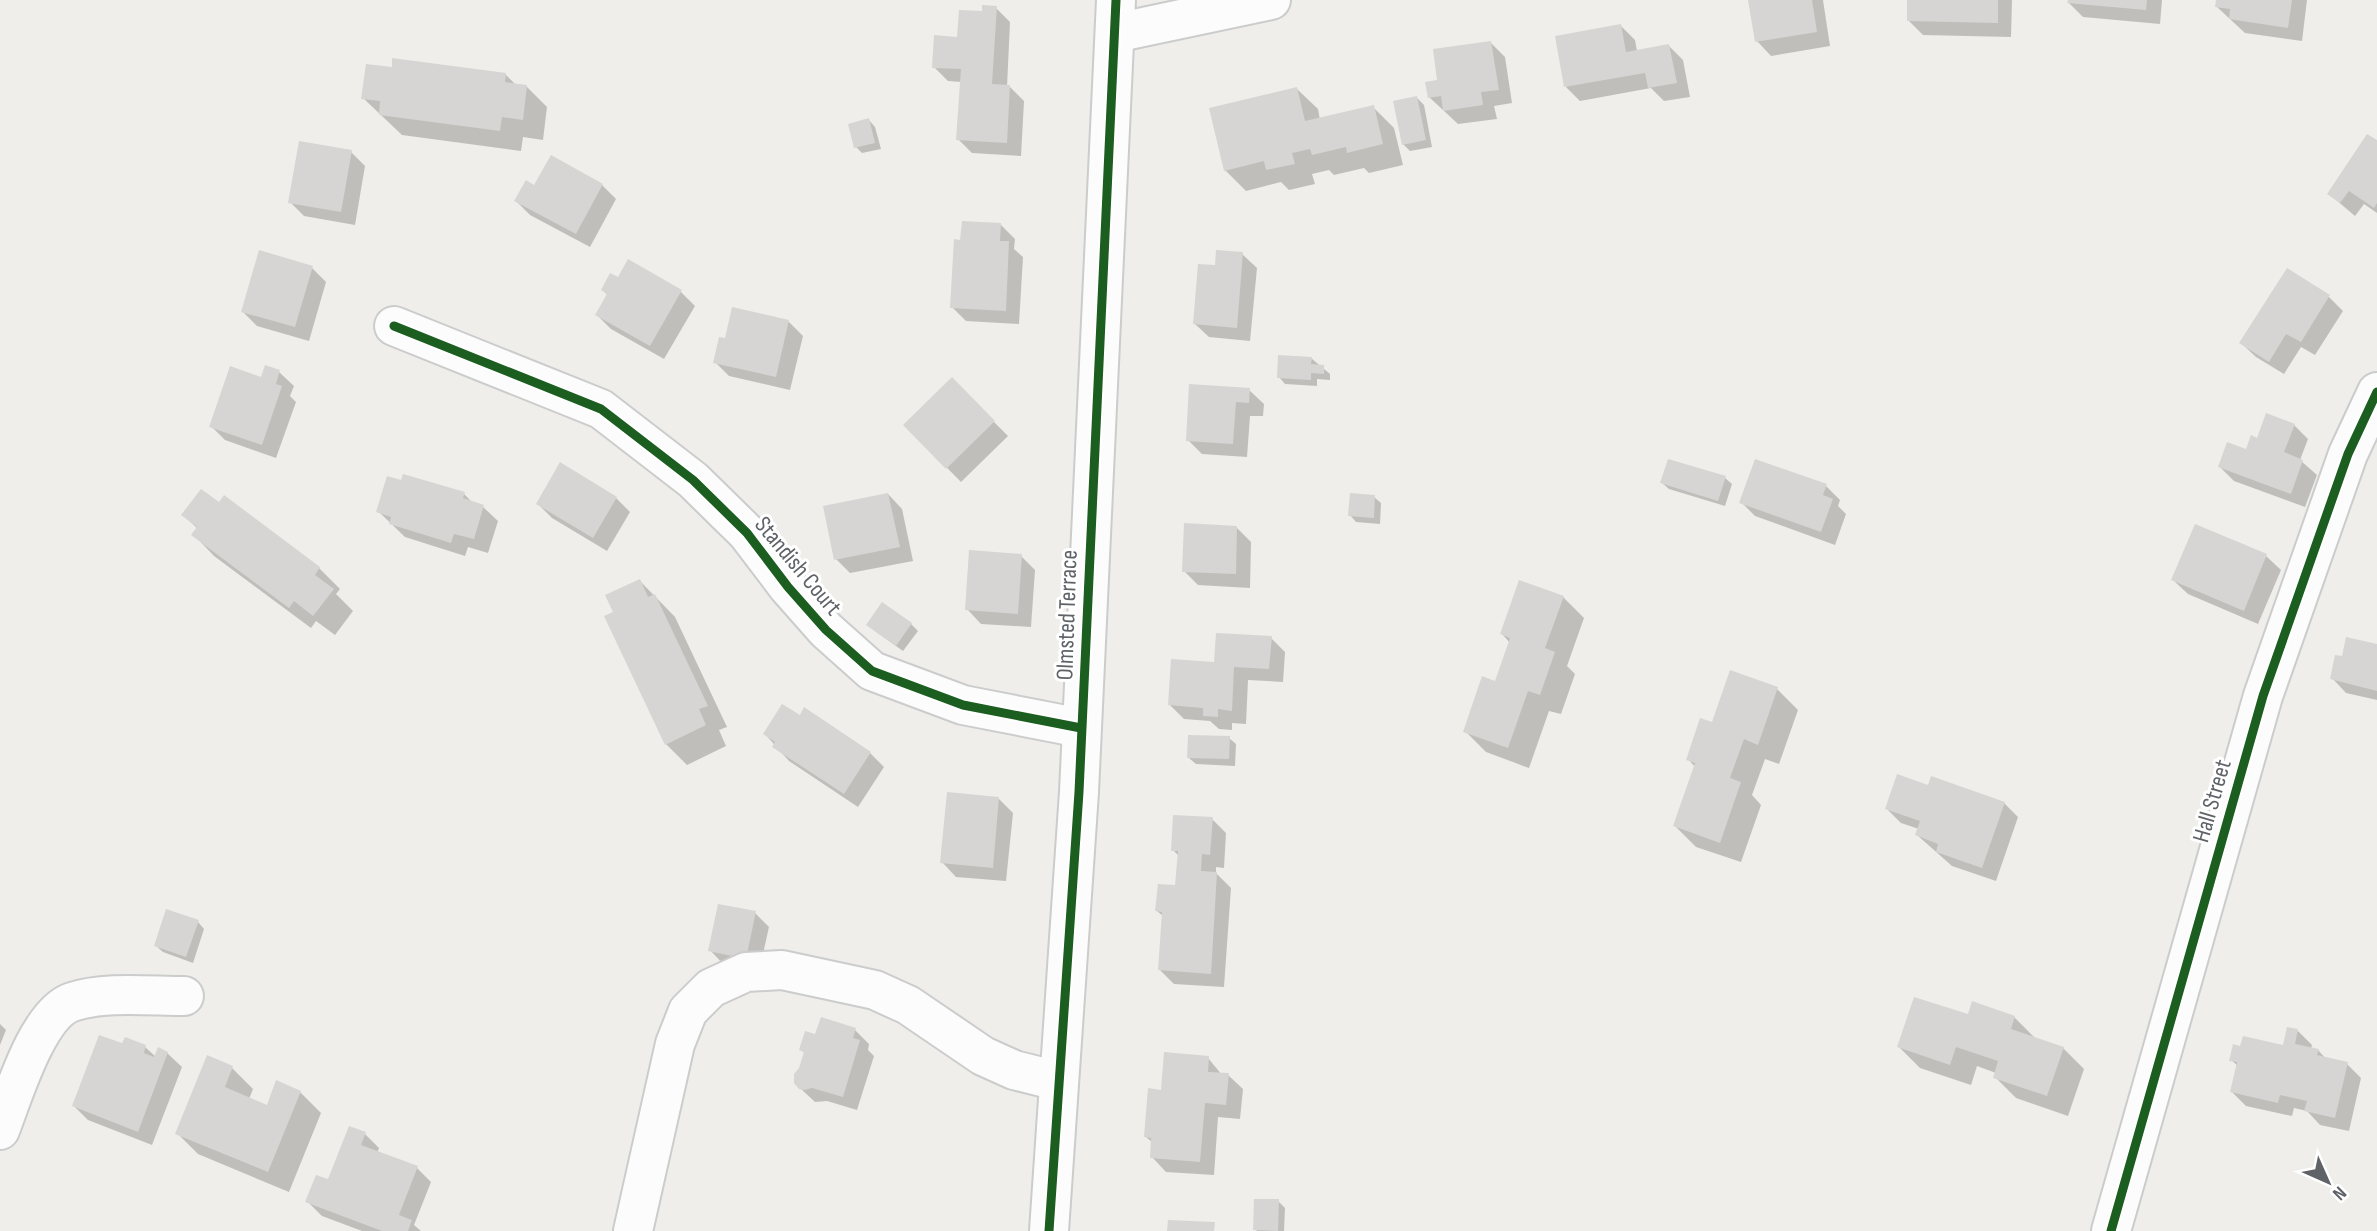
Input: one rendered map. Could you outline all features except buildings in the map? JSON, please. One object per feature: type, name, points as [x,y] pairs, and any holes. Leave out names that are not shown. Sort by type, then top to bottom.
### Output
[{"type":"street","points":[[1116,17],[1271,0]]},
{"type":"street","name":"Olmsted Terrace","points":[[1049,1231],[1081,728],[1116,17]]},
{"type":"street","name":"Standish Court","points":[[394,326],[601,409],[693,480],[747,533],[788,587],[826,630],[872,671],[963,705],[1081,728]]},
{"type":"street","name":"Hall Street","points":[[2111,1231],[2263,695],[2348,454],[2377,392]]},
{"type":"street","points":[[633,1231],[675,1044],[688,1011],[711,988],[746,972],[782,970],[875,990],[908,1005],[983,1056],[1014,1070],[1058,1081]]},
{"type":"street","points":[[0,1130],[35,1042],[49,1018],[70,1002],[111,996],[184,996]]},
{"type":"cycle path","points":[[1049,1231],[1079,792],[1116,0]]},
{"type":"cycle path","points":[[394,326],[601,409],[693,480],[747,533],[788,587],[826,630],[872,671],[963,705],[1081,728]]},
{"type":"cycle path","points":[[2111,1231],[2263,696],[2348,454],[2377,392]]}]
